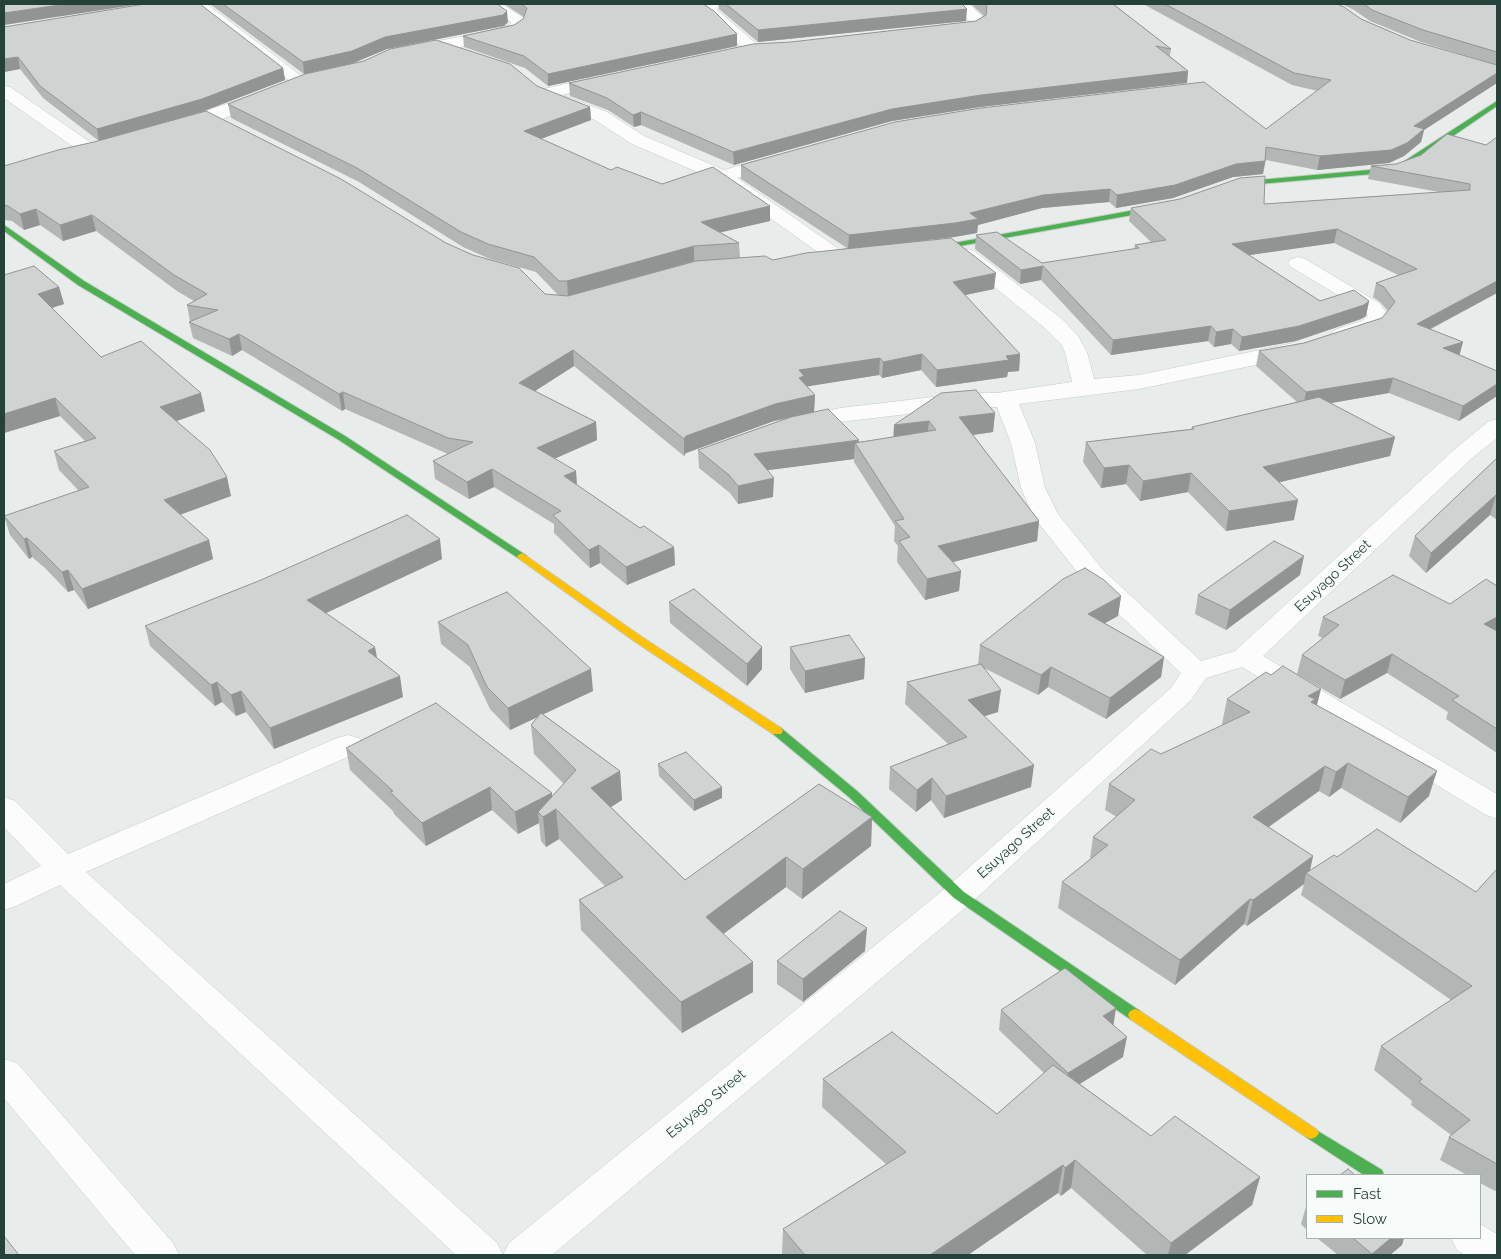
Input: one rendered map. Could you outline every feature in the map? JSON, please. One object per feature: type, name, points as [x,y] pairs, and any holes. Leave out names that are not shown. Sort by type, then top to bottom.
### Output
[{"type":"street","points":[[198,4],[288,87]]},
{"type":"street","points":[[394,54],[501,34],[518,27],[519,21],[492,4]]},
{"type":"street","points":[[711,4],[708,6],[710,12],[720,18],[753,49]]},
{"type":"street","points":[[927,32],[975,26],[978,23],[977,19],[961,4]]},
{"type":"street","points":[[435,45],[468,56]]},
{"type":"street","points":[[734,53],[772,48]]},
{"type":"street","points":[[620,77],[539,89],[601,116],[638,140],[722,176],[844,258]]},
{"type":"street","points":[[165,130],[211,117],[288,87],[318,78]]},
{"type":"street","points":[[4,91],[91,151]]},
{"type":"street","points":[[1217,191],[1234,184],[1392,170],[1403,166],[1497,102]]},
{"type":"street","points":[[211,117],[229,126]]},
{"type":"street","points":[[73,155],[109,146]]},
{"type":"street","points":[[722,176],[797,154]]},
{"type":"street","points":[[909,250],[954,245],[1177,205]]},
{"type":"street","points":[[4,227],[81,283],[342,438],[514,550],[638,640],[766,722],[853,794],[959,895],[1251,1094],[1374,1174]]},
{"type":"street","points":[[954,245],[1054,324],[1070,341],[1076,352],[1085,387]]},
{"type":"street","points":[[820,260],[844,258]]},
{"type":"street","points":[[774,432],[840,415],[967,400],[1006,399],[1085,387],[1161,379],[1322,342],[1370,326],[1379,317],[1372,307],[1298,263]]},
{"type":"street","points":[[1006,399],[1023,443],[1034,488],[1046,516],[1095,577],[1196,672]]},
{"type":"street","name":"Esuyago Street","points":[[523,1255],[959,895],[1180,694],[1196,672],[1246,657],[1456,461],[1497,426]]},
{"type":"street","points":[[1246,657],[1497,808]]},
{"type":"street","points":[[4,898],[63,869],[348,744]]},
{"type":"street","points":[[4,808],[63,869],[483,1255]]},
{"type":"street","points":[[4,1073],[159,1255]]},
{"type":"street","points":[[1473,1239],[1497,1255]]},
{"type":"building","points":[[4,4],[66,4],[4,13]]},
{"type":"building","points":[[145,4],[200,4],[283,68],[202,99],[97,129],[40,86],[18,57],[4,59],[4,27]]},
{"type":"building","points":[[223,4],[497,4],[507,11],[503,15],[385,37],[352,51],[303,62]]},
{"type":"building","points":[[521,4],[703,4],[714,11],[737,34],[548,74],[524,56],[463,36],[514,25],[523,19],[527,8]]},
{"type":"building","points":[[726,4],[962,4],[967,9],[758,30]]},
{"type":"building","points":[[984,4],[1113,4],[1171,49],[1156,46],[1188,71],[981,95],[892,109],[733,152],[641,112],[633,115],[607,98],[569,83],[753,44],[791,42],[976,21],[986,15],[987,6]]},
{"type":"building","points":[[1165,4],[1337,4],[1361,19],[1410,40],[1497,65],[1497,73],[1414,126],[1424,129],[1407,143],[1391,150],[1320,156],[1266,147],[1265,161],[1236,164],[1175,185],[1117,195],[1110,189],[1043,195],[970,213],[978,219],[955,223],[849,235],[741,165],[895,122],[981,108],[1204,82],[1266,129],[1331,80],[1294,73]]},
{"type":"building","points":[[1364,4],[1497,4],[1497,52],[1423,30],[1372,10]]},
{"type":"building","points":[[436,40],[510,64],[537,86],[590,107],[524,131],[611,170],[617,167],[662,184],[713,167],[770,206],[701,222],[739,243],[694,246],[567,281],[559,281],[534,257],[488,244],[461,232],[357,168],[228,104],[305,74],[364,61],[390,49]]},
{"type":"building","points":[[206,111],[341,179],[446,243],[473,255],[519,268],[545,294],[568,296],[696,261],[765,256],[773,260],[806,253],[951,238],[996,273],[953,282],[1020,354],[1006,356],[1009,360],[937,370],[922,354],[883,362],[880,358],[799,370],[804,376],[799,378],[815,395],[775,404],[686,436],[684,439],[573,350],[519,383],[596,422],[537,448],[576,471],[564,476],[640,528],[644,526],[674,547],[626,567],[599,545],[589,550],[553,515],[561,511],[492,469],[467,482],[433,461],[473,442],[448,438],[343,392],[339,394],[239,334],[229,339],[189,322],[218,310],[187,305],[207,294],[174,275],[92,215],[60,225],[36,209],[20,214],[4,205],[4,166]]},
{"type":"building","points":[[1447,134],[1486,145],[1497,137],[1497,281],[1417,324],[1463,342],[1443,348],[1497,371],[1497,384],[1463,406],[1393,378],[1306,392],[1259,351],[1304,343],[1382,318],[1395,302],[1384,287],[1376,283],[1417,269],[1337,229],[1232,244],[1320,301],[1354,290],[1369,301],[1364,305],[1299,326],[1242,337],[1233,329],[1216,332],[1211,326],[1113,340],[1043,266],[1021,270],[976,235],[997,232],[1042,263],[1139,248],[1135,245],[1166,240],[1131,208],[1180,199],[1240,178],[1265,176],[1264,204],[1470,190],[1470,184],[1371,166],[1396,164],[1421,155]]},
{"type":"building","points":[[34,266],[59,287],[38,294],[101,357],[141,341],[201,393],[160,407],[210,450],[227,477],[164,500],[209,540],[82,589],[68,570],[62,572],[27,538],[24,539],[4,516],[89,487],[54,451],[96,438],[55,398],[4,414],[4,275]]},
{"type":"building","points":[[976,390],[995,413],[959,417],[1039,521],[938,546],[961,571],[927,579],[899,541],[910,537],[895,521],[904,519],[855,443],[936,430],[929,421],[894,425],[941,393]]},
{"type":"building","points":[[1319,397],[1395,437],[1263,467],[1298,500],[1229,511],[1191,473],[1143,481],[1129,465],[1104,468],[1086,442],[1194,429],[1192,427]]},
{"type":"building","points":[[828,409],[859,440],[754,454],[774,478],[738,486],[729,475],[698,450],[791,417]]},
{"type":"building","points":[[1497,458],[1497,496],[1431,553],[1415,536]]},
{"type":"building","points":[[407,515],[440,539],[307,600],[375,647],[368,651],[400,676],[270,728],[241,691],[231,695],[217,682],[211,685],[145,626],[261,580]]},
{"type":"building","points":[[1274,541],[1304,556],[1230,610],[1198,595]]},
{"type":"building","points":[[1085,568],[1104,580],[1121,596],[1088,614],[1164,657],[1110,698],[1051,667],[1041,675],[980,645],[1063,579]]},
{"type":"building","points":[[1393,575],[1450,604],[1486,579],[1497,586],[1497,617],[1484,624],[1497,631],[1497,729],[1452,700],[1459,696],[1392,654],[1345,680],[1302,655],[1339,625],[1323,617]]},
{"type":"building","points":[[694,589],[762,647],[747,664],[669,602]]},
{"type":"building","points":[[507,592],[591,669],[508,708],[487,687],[468,645],[438,622]]},
{"type":"building","points":[[849,635],[865,658],[805,671],[790,647]]},
{"type":"building","points":[[981,664],[1001,690],[968,700],[1034,765],[946,796],[932,778],[917,790],[890,767],[967,737],[907,682]]},
{"type":"building","points":[[1283,666],[1321,689],[1308,696],[1315,699],[1311,702],[1437,771],[1408,797],[1348,763],[1336,772],[1325,766],[1253,817],[1313,856],[1253,900],[1250,899],[1180,960],[1062,882],[1108,845],[1093,837],[1135,800],[1109,784],[1151,749],[1161,754],[1250,712],[1227,699],[1266,672],[1271,675]]},
{"type":"building","points":[[436,703],[552,793],[515,812],[490,787],[422,823],[390,792],[393,791],[346,748]]},
{"type":"building","points":[[541,713],[620,771],[591,788],[685,880],[819,784],[872,817],[803,869],[786,857],[706,917],[753,962],[681,1002],[579,900],[623,877],[556,809],[543,817],[538,812],[576,770],[531,725]]},
{"type":"building","points":[[686,752],[722,787],[694,800],[658,764]]},
{"type":"building","points":[[1377,829],[1476,892],[1497,869],[1497,1164],[1449,1137],[1470,1120],[1419,1082],[1422,1079],[1381,1046],[1472,986],[1306,873],[1334,855],[1337,857]]},
{"type":"building","points":[[840,911],[867,928],[803,979],[777,961]]},
{"type":"building","points":[[1065,968],[1116,1008],[1103,1016],[1127,1037],[1068,1073],[1001,1010]]},
{"type":"building","points":[[892,1032],[997,1114],[1053,1065],[1151,1136],[1175,1116],[1260,1177],[1171,1243],[1075,1160],[1065,1168],[1063,1165],[930,1255],[805,1255],[783,1229],[906,1152],[823,1079]]},
{"type":"building","points":[[1348,1169],[1354,1174],[1341,1174]]},
{"type":"building","points":[[4,1236],[19,1255],[4,1255]]},
{"type":"building","points":[[1354,1239],[1390,1239],[1372,1254]]},
{"type":"traffic: fast","points":[[1228,187],[1248,183],[1392,170],[1403,166],[1497,103]]},
{"type":"traffic: fast","points":[[922,248],[954,245],[1168,206]]},
{"type":"traffic: fast","points":[[4,227],[81,283],[342,438],[522,556]]},
{"type":"traffic: fast","points":[[777,731],[853,794],[959,895],[1135,1015]]},
{"type":"traffic: fast","points":[[1311,1133],[1374,1174]]},
{"type":"traffic: slow","points":[[522,556],[638,639],[777,731]]},
{"type":"traffic: slow","points":[[1135,1015],[1311,1133]]}]
